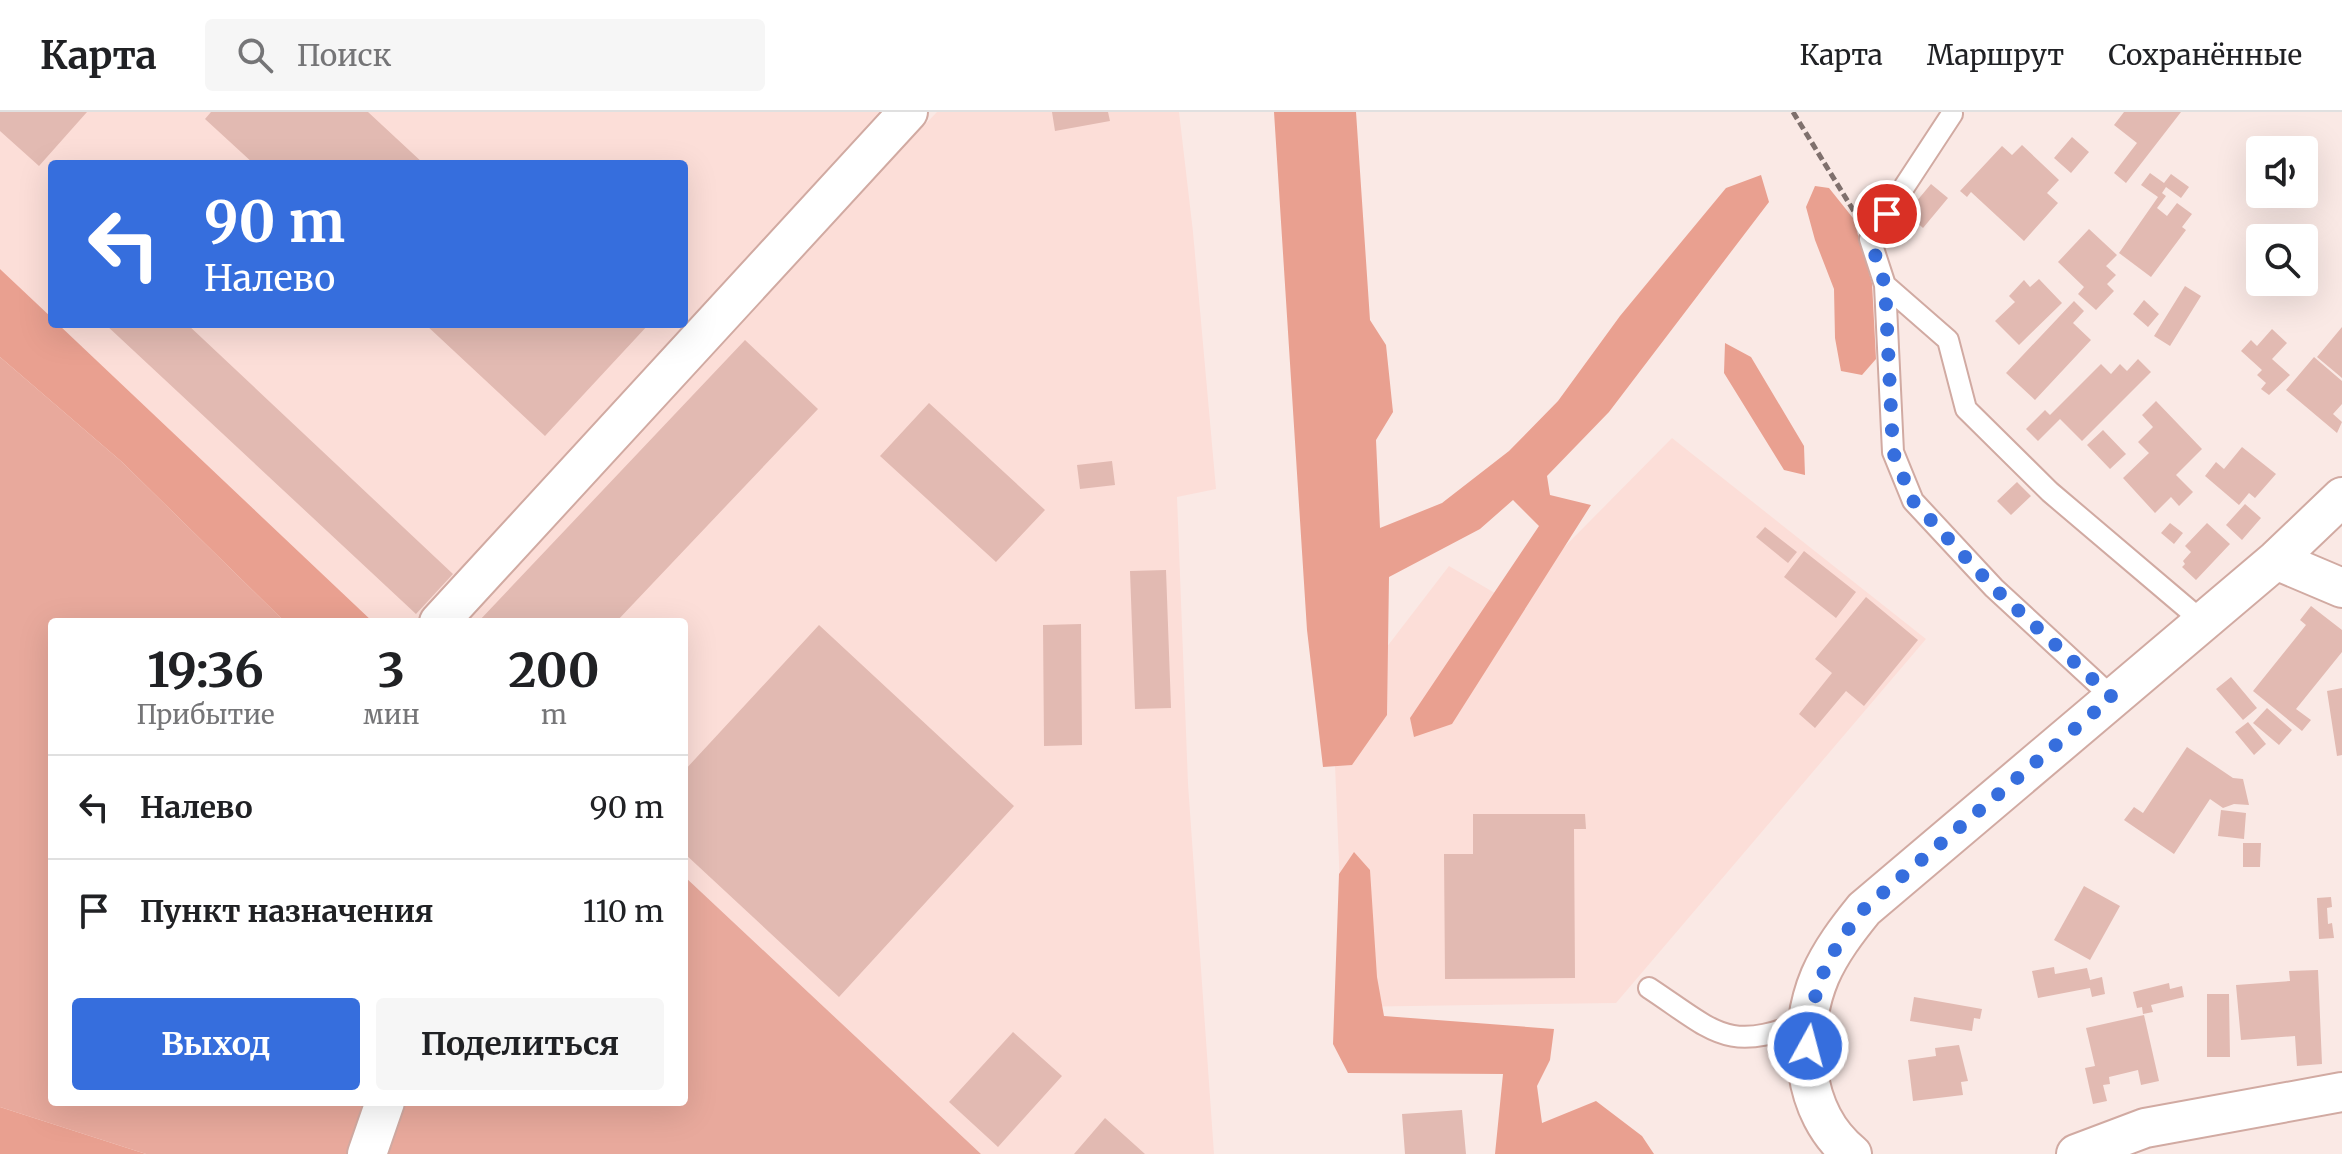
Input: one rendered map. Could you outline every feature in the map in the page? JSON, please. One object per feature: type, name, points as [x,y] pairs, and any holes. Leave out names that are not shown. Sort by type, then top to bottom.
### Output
[{"type":"street","points":[[443,618],[908,112]]},
{"type":"street","points":[[1852,1154],[1821,1116],[1806,1072],[1809,1020],[1819,978],[1839,940],[1864,909],[2276,560],[2342,497]]},
{"type":"street","points":[[2276,560],[2342,588]]},
{"type":"street","points":[[2076,1154],[2145,1128],[2342,1092]]},
{"type":"street","points":[[367,1154],[384,1106]]},
{"type":"lane","points":[[1952,114],[1870,239],[1885,285],[1893,452],[1913,501],[1994,588],[2112,697]]},
{"type":"lane","points":[[1885,285],[1948,340],[1966,409],[2050,492],[2202,621]]},
{"type":"lane","points":[[1649,988],[1712,1030],[1737,1039],[1774,1035],[1809,1020]]},
{"type":"path","points":[[1793,112],[1870,239]]},
{"type":"shaded area","points":[[0,112],[883,112],[688,326],[688,160],[48,160],[48,314],[0,269]]},
{"type":"shaded area","points":[[937,112],[1179,112],[1216,489],[1177,497],[1188,784],[1214,1154],[981,1154],[688,880],[688,618],[468,618],[830,223]]},
{"type":"shaded area","points":[[1274,112],[1356,112],[1370,320],[1386,345],[1393,412],[1376,440],[1380,528],[1442,503],[1509,451],[1558,401],[1620,316],[1726,188],[1761,175],[1769,202],[1609,412],[1547,476],[1550,495],[1591,505],[1452,724],[1414,737],[1410,718],[1539,526],[1513,500],[1480,529],[1389,577],[1387,715],[1352,765],[1323,767],[1307,630]]},
{"type":"shaded area","points":[[1815,186],[1829,188],[1853,218],[1872,283],[1876,359],[1862,375],[1841,371],[1835,338],[1834,289],[1806,207]]},
{"type":"shaded area","points":[[0,269],[48,314],[48,328],[62,328],[369,618],[281,618],[122,462],[0,357]]},
{"type":"shaded area","points":[[62,328],[686,328],[423,618],[369,618]]},
{"type":"shaded area","points":[[1725,343],[1751,357],[1804,446],[1805,475],[1784,470],[1724,373]]},
{"type":"shaded area","points":[[0,357],[122,462],[281,618],[48,618],[48,1106],[688,1106],[688,880],[981,1154],[146,1154],[0,1107]]},
{"type":"shaded area","points":[[1672,438],[1926,639],[1616,1003],[1345,1007],[1333,717],[1449,566],[1510,602]]},
{"type":"shaded area","points":[[1354,852],[1370,870],[1377,977],[1384,1016],[1554,1029],[1550,1060],[1537,1086],[1542,1123],[1596,1101],[1642,1136],[1654,1154],[1495,1154],[1503,1074],[1348,1073],[1333,1044],[1339,874]]},
{"type":"shaded area","points":[[0,1107],[146,1154],[0,1154]]},
{"type":"building","points":[[0,112],[87,112],[39,166],[0,131]]},
{"type":"building","points":[[211,112],[368,112],[420,160],[250,160],[205,119]]},
{"type":"building","points":[[1052,112],[1108,112],[1110,121],[1055,131]]},
{"type":"building","points":[[2124,112],[2181,112],[2126,183],[2114,173],[2137,143],[2114,125]]},
{"type":"building","points":[[2072,137],[2089,152],[2071,173],[2054,158]]},
{"type":"building","points":[[2022,145],[2059,180],[2047,193],[2058,203],[2024,241],[1971,192],[1967,197],[1960,191],[2002,146],[2012,155]]},
{"type":"building","points":[[2150,173],[2164,183],[2171,174],[2189,187],[2181,198],[2166,187],[2162,193],[2166,196],[2157,208],[2167,216],[2177,203],[2192,214],[2182,227],[2186,230],[2151,277],[2119,253],[2158,197],[2141,185]]},
{"type":"building","points":[[1931,184],[1948,198],[1923,228],[1914,220],[1898,239],[1890,233]]},
{"type":"building","points":[[2089,229],[2117,255],[2106,266],[2116,275],[2107,284],[2114,291],[2096,310],[2078,294],[2084,287],[2058,262]]},
{"type":"building","points":[[2039,279],[2062,303],[2019,345],[1995,321],[2015,302],[2009,296],[2024,280],[2030,287]]},
{"type":"building","points":[[2185,286],[2201,296],[2170,346],[2154,336]]},
{"type":"building","points":[[2144,300],[2159,314],[2148,327],[2133,314]]},
{"type":"building","points":[[2074,301],[2084,311],[2073,323],[2091,340],[2035,400],[2006,373]]},
{"type":"building","points":[[2342,327],[2342,378],[2317,357]]},
{"type":"building","points":[[109,328],[191,328],[453,574],[416,614]]},
{"type":"building","points":[[429,328],[645,328],[545,436]]},
{"type":"building","points":[[2272,329],[2287,343],[2272,359],[2290,375],[2269,395],[2261,389],[2266,383],[2257,375],[2262,370],[2241,351],[2251,340],[2257,346]]},
{"type":"building","points":[[745,340],[818,409],[620,618],[482,618]]},
{"type":"building","points":[[2314,357],[2342,381],[2342,404],[2333,414],[2342,422],[2337,433],[2286,390]]},
{"type":"building","points":[[2138,359],[2151,372],[2082,441],[2060,419],[2038,441],[2026,429],[2045,410],[2050,415],[2101,364],[2111,374],[2120,364],[2127,371]]},
{"type":"building","points":[[2156,401],[2202,449],[2176,475],[2193,492],[2179,506],[2171,497],[2155,513],[2123,478],[2149,453],[2138,442],[2153,427],[2142,415]]},
{"type":"building","points":[[929,403],[1045,510],[996,562],[880,456]]},
{"type":"building","points":[[2103,430],[2126,454],[2110,469],[2087,445]]},
{"type":"building","points":[[2242,447],[2276,474],[2255,498],[2249,493],[2239,505],[2205,476],[2216,462],[2224,469]]},
{"type":"building","points":[[1112,461],[1115,485],[1080,489],[1077,465]]},
{"type":"building","points":[[2017,482],[2031,496],[2011,515],[1997,501]]},
{"type":"building","points":[[2245,504],[2261,518],[2242,540],[2226,525]]},
{"type":"building","points":[[2170,523],[2183,533],[2174,544],[2161,533]]},
{"type":"building","points":[[2207,523],[2230,544],[2196,580],[2182,567],[2191,552],[2185,546]]},
{"type":"building","points":[[1765,527],[1797,552],[1788,563],[1756,537]]},
{"type":"building","points":[[1804,551],[1856,592],[1836,618],[1784,577]]},
{"type":"building","points":[[1166,570],[1171,708],[1135,709],[1130,571]]},
{"type":"building","points":[[1866,597],[1918,640],[1864,706],[1846,691],[1815,728],[1799,714],[1832,673],[1815,659]]},
{"type":"building","points":[[2311,606],[2342,630],[2342,652],[2296,709],[2311,720],[2302,731],[2253,691],[2306,625],[2300,620]]},
{"type":"building","points":[[1081,624],[1082,745],[1044,746],[1043,625]]},
{"type":"building","points":[[819,625],[1014,806],[839,997],[688,857],[688,767]]},
{"type":"building","points":[[2231,677],[2257,708],[2243,720],[2216,689]]},
{"type":"building","points":[[2342,688],[2342,755],[2337,756],[2327,691]]},
{"type":"building","points":[[2267,708],[2292,730],[2279,745],[2253,723]]},
{"type":"building","points":[[2248,722],[2266,744],[2254,755],[2235,732]]},
{"type":"building","points":[[2187,747],[2233,778],[2243,779],[2249,805],[2234,804],[2223,808],[2210,799],[2174,854],[2124,820],[2134,807],[2143,813]]},
{"type":"building","points":[[2221,810],[2246,813],[2244,839],[2218,836]]},
{"type":"building","points":[[1473,814],[1585,814],[1586,829],[1574,829],[1575,978],[1445,979],[1444,854],[1473,854]]},
{"type":"building","points":[[2243,843],[2261,843],[2260,867],[2243,867]]},
{"type":"building","points":[[2084,886],[2120,906],[2090,960],[2054,940]]},
{"type":"building","points":[[2331,897],[2332,907],[2327,908],[2328,924],[2332,923],[2334,938],[2319,939],[2317,898]]},
{"type":"building","points":[[2054,967],[2055,974],[2087,968],[2090,980],[2102,977],[2105,994],[2092,997],[2090,988],[2038,998],[2032,971]]},
{"type":"building","points":[[2318,970],[2322,1064],[2297,1066],[2295,1036],[2241,1040],[2236,985],[2290,981],[2289,971]]},
{"type":"building","points":[[2169,983],[2170,989],[2182,986],[2184,997],[2151,1005],[2153,1012],[2143,1014],[2142,1007],[2137,1008],[2133,992]]},
{"type":"building","points":[[2207,994],[2229,994],[2230,1057],[2207,1057]]},
{"type":"building","points":[[1914,997],[1982,1009],[1980,1019],[1974,1018],[1972,1031],[1910,1021]]},
{"type":"building","points":[[2144,1015],[2159,1081],[2141,1085],[2138,1070],[2109,1077],[2110,1084],[2103,1085],[2107,1101],[2093,1104],[2085,1068],[2095,1066],[2086,1028]]},
{"type":"building","points":[[1013,1032],[1062,1076],[998,1147],[949,1102]]},
{"type":"building","points":[[1959,1045],[1968,1081],[1961,1082],[1963,1095],[1913,1101],[1908,1060],[1936,1056],[1935,1048]]},
{"type":"building","points":[[1462,1110],[1466,1154],[1405,1154],[1402,1114]]},
{"type":"building","points":[[1105,1118],[1145,1154],[1074,1154]]},
{"type":"route","points":[[1808,1046],[1809,1020],[1819,978],[1839,940],[1864,909],[2112,697],[1994,588],[1913,501],[1893,452],[1885,285],[1870,239],[1887,214]]}]
